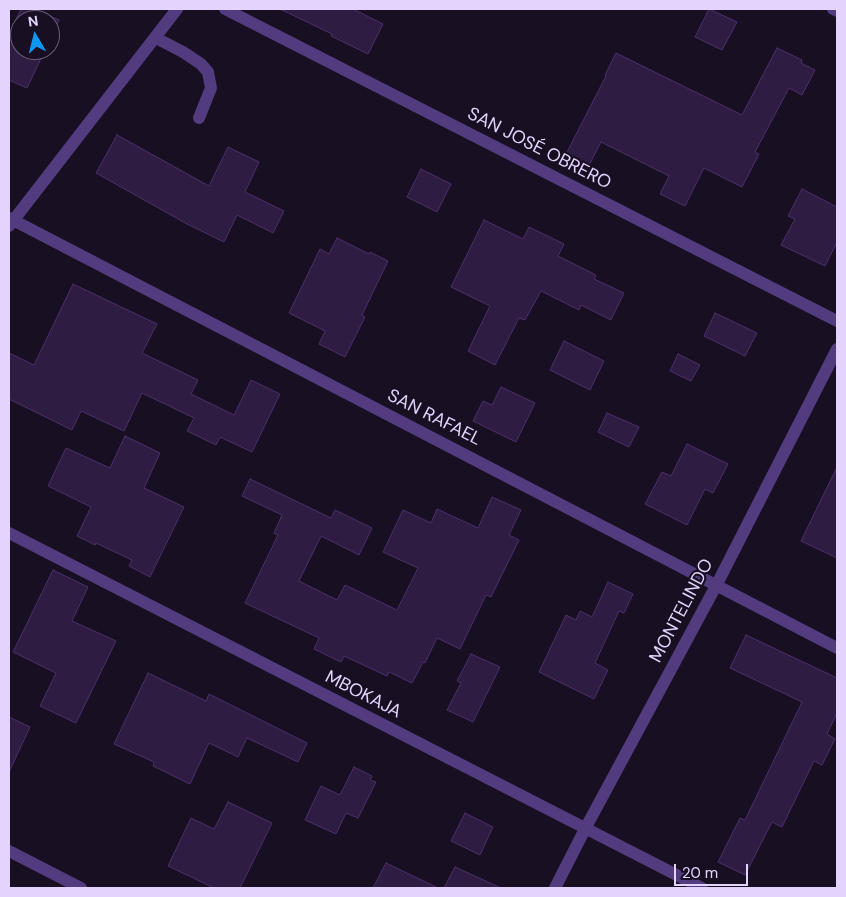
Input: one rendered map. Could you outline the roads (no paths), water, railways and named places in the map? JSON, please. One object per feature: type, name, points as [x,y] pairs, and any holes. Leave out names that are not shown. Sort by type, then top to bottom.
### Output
[{"type":"street","points":[[10,221],[177,9]]},
{"type":"street","name":"SAN JOSÉ OBRERO","points":[[225,9],[837,321]]},
{"type":"street","points":[[833,9],[837,11]]},
{"type":"street","points":[[156,38],[183,52],[201,64],[208,72],[210,88],[199,118]]},
{"type":"street","name":"SAN RAFAEL","points":[[10,221],[717,584],[837,648]]},
{"type":"street","name":"MONTELINDO","points":[[555,888],[717,584],[837,349]]},
{"type":"street","name":"MBOKAJA","points":[[9,533],[702,888]]},
{"type":"street","points":[[9,851],[81,888]]}]
